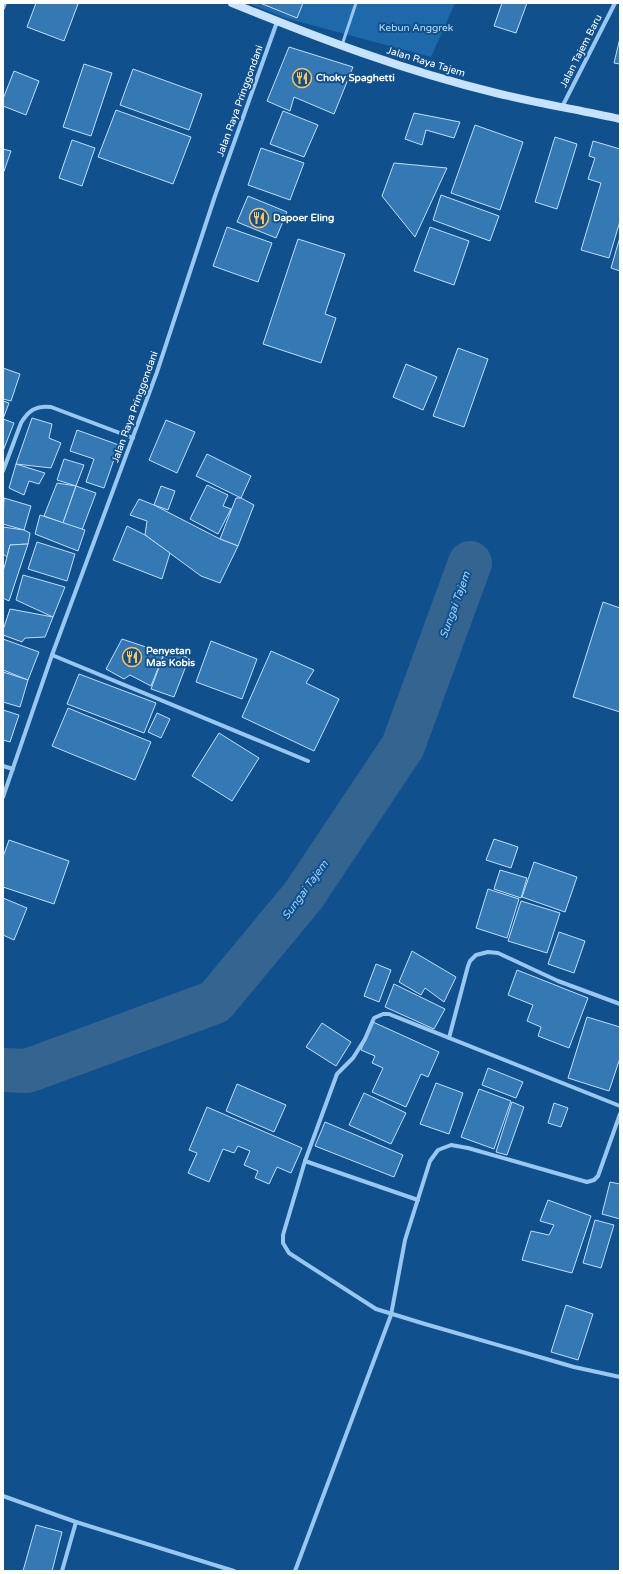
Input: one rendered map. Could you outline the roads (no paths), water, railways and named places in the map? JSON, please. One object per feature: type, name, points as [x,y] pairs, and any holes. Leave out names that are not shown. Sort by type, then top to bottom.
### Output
[{"type":"main road","name":"Jalan Raya Tajem","points":[[232,3],[341,46],[429,74],[488,91],[620,119]]},
{"type":"street","points":[[3,8],[5,3]]},
{"type":"street","name":"Jalan Tajem Baru","points":[[562,107],[615,3]]},
{"type":"street","name":"Jalan Raya Pringgondani","points":[[3,797],[52,655],[157,372],[215,196],[278,22]]},
{"type":"street","points":[[3,471],[23,420],[30,411],[43,406],[50,407],[133,438]]},
{"type":"street","points":[[52,655],[308,761]]},
{"type":"street","points":[[3,766],[13,769]]},
{"type":"street","points":[[449,1038],[468,966],[470,961],[476,955],[482,953],[498,953],[558,981],[620,1004]]},
{"type":"street","points":[[620,1106],[389,1014],[383,1014],[374,1018],[365,1039],[353,1058],[337,1074],[304,1161],[286,1223],[283,1243],[289,1253],[376,1309],[392,1315],[574,1367],[620,1377]]},
{"type":"street","points":[[295,1571],[392,1315],[405,1240],[430,1161],[438,1150],[452,1145],[468,1148],[587,1182],[594,1180],[598,1176],[620,1114]]},
{"type":"street","points":[[304,1161],[418,1200]]},
{"type":"street","points":[[3,1496],[76,1522],[234,1571]]},
{"type":"street","points":[[62,1571],[76,1522]]},
{"type":"lane","points":[[341,46],[356,3]]},
{"type":"waterway","name":"Sungai Tajem","points":[[3,1070],[27,1071],[215,1002],[303,896],[403,746],[470,563]]},
{"type":"place","name":"Choky Spaghetti","points":[[302,78]]},
{"type":"place","name":"Dapoer Eling","points":[[259,218]]},
{"type":"place","name":"Penyetan Mas Kobis","points":[[132,657]]},
{"type":"park label","name":"Kebun Anggrek","points":[[416,28]]}]
